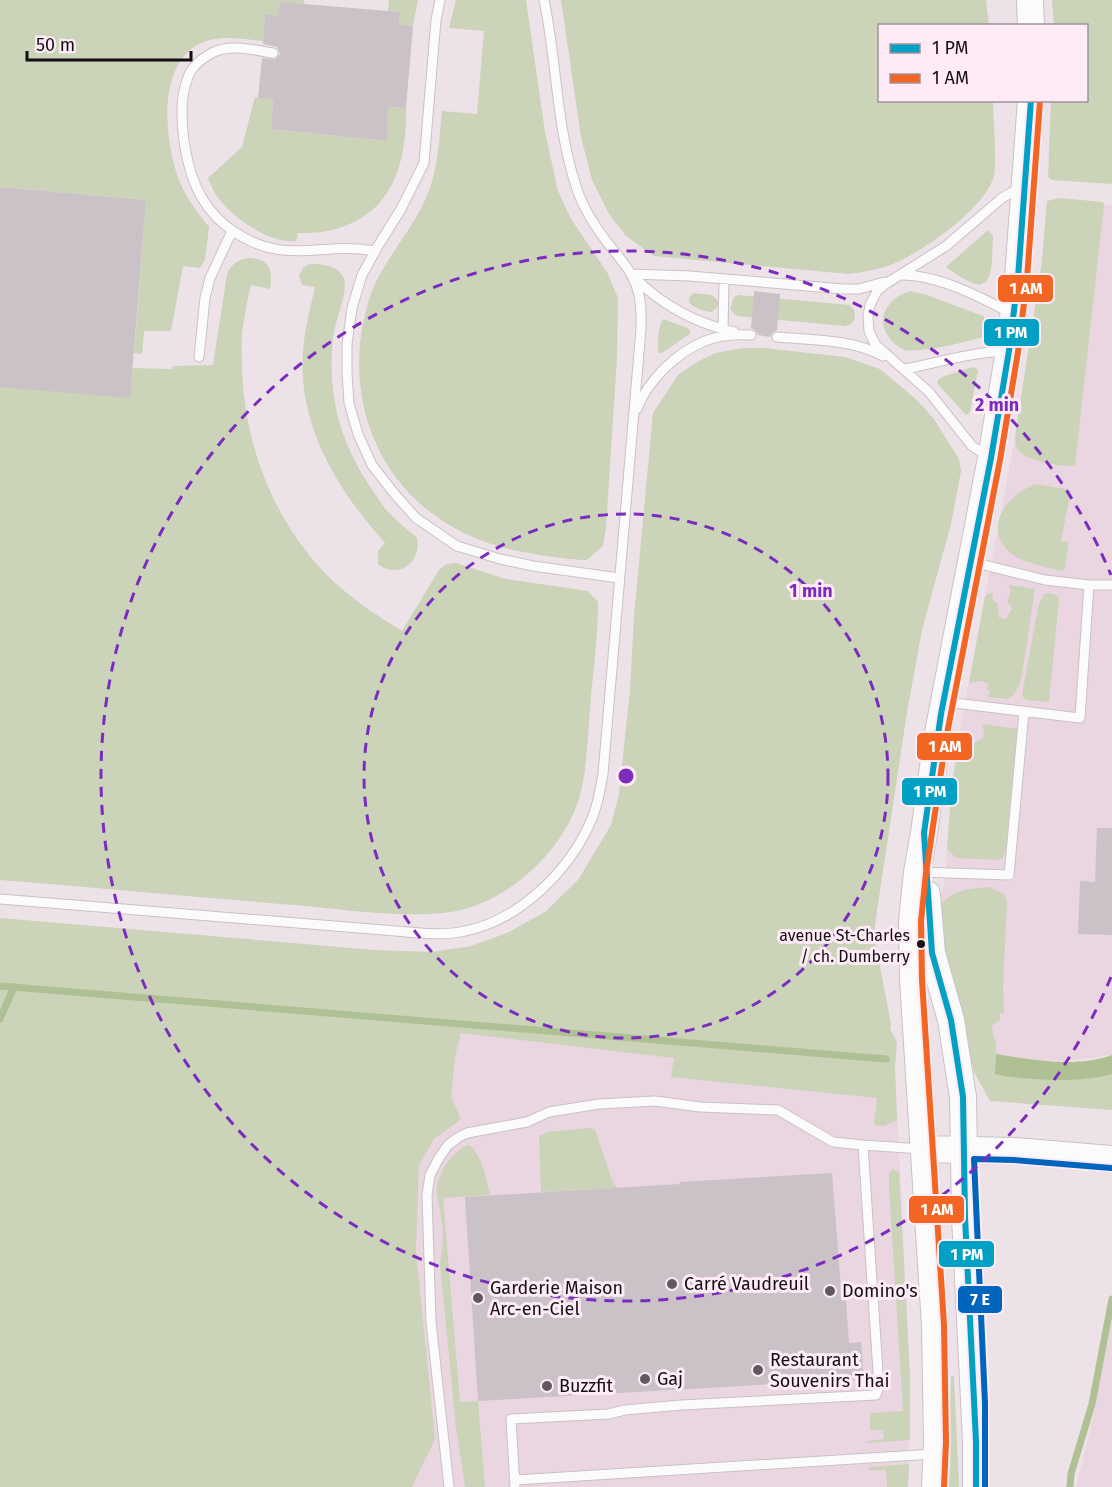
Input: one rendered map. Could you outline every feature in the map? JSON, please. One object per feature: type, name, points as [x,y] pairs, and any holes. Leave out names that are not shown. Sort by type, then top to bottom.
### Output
[{"type":"street","points":[[1030,0],[1031,24]]},
{"type":"street","points":[[935,1487],[935,1337],[911,937],[943,702],[991,458],[1009,351],[1014,315],[1031,102]]},
{"type":"street","points":[[921,872],[932,952],[951,1020],[963,1097],[965,1217],[976,1441],[976,1487]]},
{"type":"street","points":[[924,1149],[1014,1151],[1112,1159]]},
{"type":"lane","points":[[441,0],[436,20],[424,163],[401,209],[362,275],[352,308],[347,344],[349,403],[358,434],[372,465],[393,492],[416,518],[457,546],[533,566],[619,578]]},
{"type":"lane","points":[[544,0],[554,52],[564,140],[574,182],[590,218],[631,274],[662,303],[723,330],[751,335],[722,336],[705,341],[685,352],[662,371],[648,387],[633,420]]},
{"type":"lane","points":[[273,53],[230,48],[216,51],[204,58],[188,76],[185,88],[184,135],[192,175],[202,197],[215,215],[232,231],[264,248],[286,252],[356,248],[375,251]]},
{"type":"lane","points":[[991,458],[972,446],[947,413],[905,369],[875,344],[869,331],[868,316],[870,305],[877,291],[946,246],[1002,198],[1014,191],[1025,189]]},
{"type":"lane","points":[[199,357],[205,298],[210,278],[232,231]]},
{"type":"lane","points":[[631,274],[859,289],[873,287],[901,275],[917,275],[994,304],[1014,315]]},
{"type":"lane","points":[[0,899],[438,933],[465,932],[489,924],[515,911],[537,894],[559,870],[590,824],[603,774],[641,329],[641,305],[631,274]]},
{"type":"lane","points":[[723,330],[724,279]]},
{"type":"lane","points":[[777,337],[855,346],[871,350],[905,369],[975,353],[1009,351]]},
{"type":"lane","points":[[971,562],[1045,580],[1112,585]]},
{"type":"lane","points":[[943,702],[1080,718],[1089,585]]},
{"type":"lane","points":[[921,872],[1009,876],[1024,712]]},
{"type":"lane","points":[[449,1487],[431,1322],[427,1195],[430,1175],[448,1145],[467,1133],[527,1122],[549,1112],[599,1104],[655,1101],[700,1107],[778,1110],[833,1142],[924,1149]]},
{"type":"lane","points":[[863,1145],[879,1378],[879,1391],[876,1395],[681,1405],[625,1410],[608,1414],[511,1419],[515,1484],[936,1454]]},
{"type":"shaded area","points":[[0,0],[304,0],[304,4],[279,16],[265,15],[263,41],[231,38],[206,41],[185,55],[176,69],[170,87],[168,106],[170,146],[182,187],[209,227],[205,260],[200,268],[183,266],[171,331],[144,331],[142,354],[134,353],[146,200],[0,187]]},
{"type":"shaded area","points":[[389,0],[418,0],[413,26],[399,24],[400,12],[388,11]]},
{"type":"shaded area","points":[[456,0],[526,0],[545,132],[558,191],[571,219],[607,272],[618,298],[617,357],[606,528],[603,546],[587,560],[504,548],[480,540],[446,523],[417,501],[394,474],[376,444],[365,411],[359,376],[360,340],[373,289],[411,226],[429,190],[437,157],[442,111],[477,114],[484,31],[449,28]]},
{"type":"shaded area","points":[[561,0],[986,0],[989,24],[878,24],[878,102],[993,102],[994,173],[987,191],[965,216],[935,240],[893,264],[848,274],[654,256],[626,236],[609,214],[592,180],[581,137]]},
{"type":"shaded area","points":[[1052,0],[1112,0],[1112,184],[1051,180],[1048,177],[1051,102],[1088,102],[1088,24],[1054,24]]},
{"type":"shaded area","points":[[255,97],[273,99],[271,129],[386,141],[388,107],[406,108],[406,128],[399,166],[393,183],[383,198],[371,211],[355,222],[326,231],[298,233],[296,241],[276,239],[243,222],[217,197],[208,178],[242,147]]},
{"type":"shaded area","points":[[1060,198],[1103,202],[1104,205],[1075,466],[1029,458],[1019,451],[1015,439],[1042,261],[1047,201]]},
{"type":"shaded area","points":[[1047,201],[1112,205],[1112,1055],[1067,1061],[1041,1061],[970,1051],[961,1009],[953,989],[938,907],[945,881],[957,744],[1022,401],[1042,261]]},
{"type":"shaded area","points":[[988,230],[993,236],[992,263],[988,279],[983,284],[966,280],[946,267]]},
{"type":"shaded area","points":[[249,258],[266,263],[271,276],[270,289],[251,285],[243,328],[242,366],[249,428],[269,488],[283,516],[319,567],[349,595],[402,631],[439,570],[446,564],[456,563],[506,579],[588,591],[598,602],[586,756],[581,791],[575,810],[553,847],[523,878],[488,901],[469,908],[429,914],[383,913],[0,880],[0,387],[132,368],[173,369],[172,366],[213,365],[227,274],[235,263]]},
{"type":"shaded area","points":[[309,264],[332,267],[344,278],[343,297],[333,338],[334,399],[344,437],[362,473],[387,511],[417,538],[416,554],[407,566],[400,569],[393,570],[378,564],[378,551],[385,543],[350,499],[335,475],[312,425],[305,398],[303,370],[305,334],[315,287],[302,285],[299,276],[303,268]]},
{"type":"shaded area","points":[[910,291],[983,316],[985,319],[983,337],[932,349],[912,351],[900,348],[884,329],[884,315],[896,298]]},
{"type":"shaded area","points":[[693,293],[712,295],[718,301],[718,306],[712,312],[695,307],[690,304],[689,298]]},
{"type":"shaded area","points":[[739,295],[849,305],[854,310],[855,319],[851,324],[845,326],[737,316],[730,309],[734,297]]},
{"type":"shaded area","points":[[663,319],[688,328],[691,333],[659,353],[658,335]]},
{"type":"shaded area","points":[[743,348],[764,348],[845,357],[880,369],[918,401],[934,419],[959,459],[961,471],[951,524],[922,630],[907,712],[874,935],[891,1024],[890,1029],[897,1042],[895,1067],[897,1120],[884,1126],[874,1125],[877,1098],[671,1077],[674,1058],[461,1033],[455,1056],[451,1097],[461,1119],[434,1139],[419,1166],[416,1251],[435,1439],[412,1487],[0,1487],[0,918],[375,950],[432,952],[471,946],[507,933],[545,912],[578,880],[611,825],[619,794],[653,413],[678,375],[715,353]]},
{"type":"shaded area","points":[[973,367],[978,370],[970,412],[966,415],[937,383],[942,377]]},
{"type":"shaded area","points":[[1035,484],[1071,490],[1061,541],[1069,542],[1065,569],[1062,571],[1017,558],[1003,545],[998,535],[1001,514],[1007,505],[1024,489]]},
{"type":"shaded area","points":[[1009,585],[1035,589],[1022,675],[1015,692],[1008,699],[988,697],[989,685],[984,682],[969,683],[985,596],[993,592],[992,599],[998,604],[999,618],[1006,619],[1012,608],[1007,602],[1011,592]]},
{"type":"shaded area","points":[[1044,594],[1057,595],[1059,599],[1049,702],[1026,700],[1022,696],[1038,607]]},
{"type":"shaded area","points":[[982,725],[1017,729],[1006,847],[1003,858],[999,860],[956,858],[947,849],[951,794],[960,731],[973,744],[983,738]]},
{"type":"shaded area","points":[[989,887],[1004,894],[1007,902],[1004,1013],[1000,1013],[1000,1020],[991,1026],[996,1043],[996,1066],[1071,1079],[1112,1074],[1112,1110],[990,1101],[974,1072],[961,1009],[945,969],[940,906],[956,893]]},
{"type":"shaded area","points":[[428,1030],[895,1067],[910,1376],[908,1487],[390,1487],[416,1251]]},
{"type":"shaded area","points":[[996,1054],[1069,1062],[1112,1055],[1112,1074],[1070,1080],[995,1074]]},
{"type":"shaded area","points":[[591,1128],[595,1130],[612,1180],[617,1188],[541,1192],[539,1136],[547,1132]]},
{"type":"shaded area","points":[[467,1145],[475,1151],[481,1163],[490,1195],[443,1198],[460,1402],[478,1401],[485,1487],[465,1487],[456,1428],[440,1264],[443,1236],[437,1187],[445,1166]]},
{"type":"shaded area","points":[[893,1169],[899,1172],[910,1376],[910,1440],[867,1443],[867,1441],[884,1439],[883,1430],[870,1430],[870,1413],[903,1411],[889,1187],[889,1172]]},
{"type":"shaded area","points":[[1112,1321],[1112,1487],[1076,1487],[1090,1431]]},
{"type":"shaded area","points":[[951,1376],[954,1376],[959,1487],[948,1487]]},
{"type":"shaded area","points":[[909,1464],[908,1487],[887,1487],[886,1470],[868,1470],[870,1467]]},
{"type":"building","points":[[280,2],[400,12],[399,24],[413,26],[406,108],[388,107],[387,141],[271,129],[273,99],[258,98],[262,58],[275,59],[280,54],[277,47],[263,44],[265,14],[279,16]]},
{"type":"building","points":[[0,187],[146,200],[130,398],[0,387]]},
{"type":"building","points":[[754,291],[780,294],[777,330],[770,337],[758,335],[751,328]]},
{"type":"building","points":[[1097,828],[1112,828],[1112,935],[1078,934],[1080,881],[1095,882]]},
{"type":"building","name":"Carré Vaudreuil","points":[[832,1173],[842,1301],[846,1300],[849,1343],[861,1342],[864,1379],[478,1401],[465,1197]]},
{"type":"waterway","points":[[0,986],[886,1059]]},
{"type":"waterway","points":[[0,1019],[14,987]]},
{"type":"waterway","points":[[1070,1487],[1071,1474],[1092,1404],[1112,1299]]},
{"type":"transit line","points":[[976,1487],[976,1441],[965,1217],[963,1097],[951,1020],[932,953],[924,833],[941,714],[991,458],[1009,351],[1018,278],[1031,102]]},
{"type":"transit line","points":[[944,1487],[946,1442],[944,1325],[922,980],[921,921],[946,739],[1000,460],[1018,352],[1027,279],[1040,102]]},
{"type":"transit line","points":[[985,1487],[985,1403],[974,1159],[1111,1168]]},
{"type":"place","name":"avenue St-Charles / ch. Dumberry","points":[[921,944]]},
{"type":"place","name":"Carré Vaudreuil","points":[[672,1284]]},
{"type":"place","name":"Domino's","points":[[830,1291]]},
{"type":"place","name":"Garderie Maison Arc-en-Ciel","points":[[478,1298]]},
{"type":"place","name":"Restaurant Souvenirs Thai","points":[[758,1370]]},
{"type":"place","name":"Gaj","points":[[645,1379]]},
{"type":"place","name":"Buzzfit","points":[[547,1386]]}]
